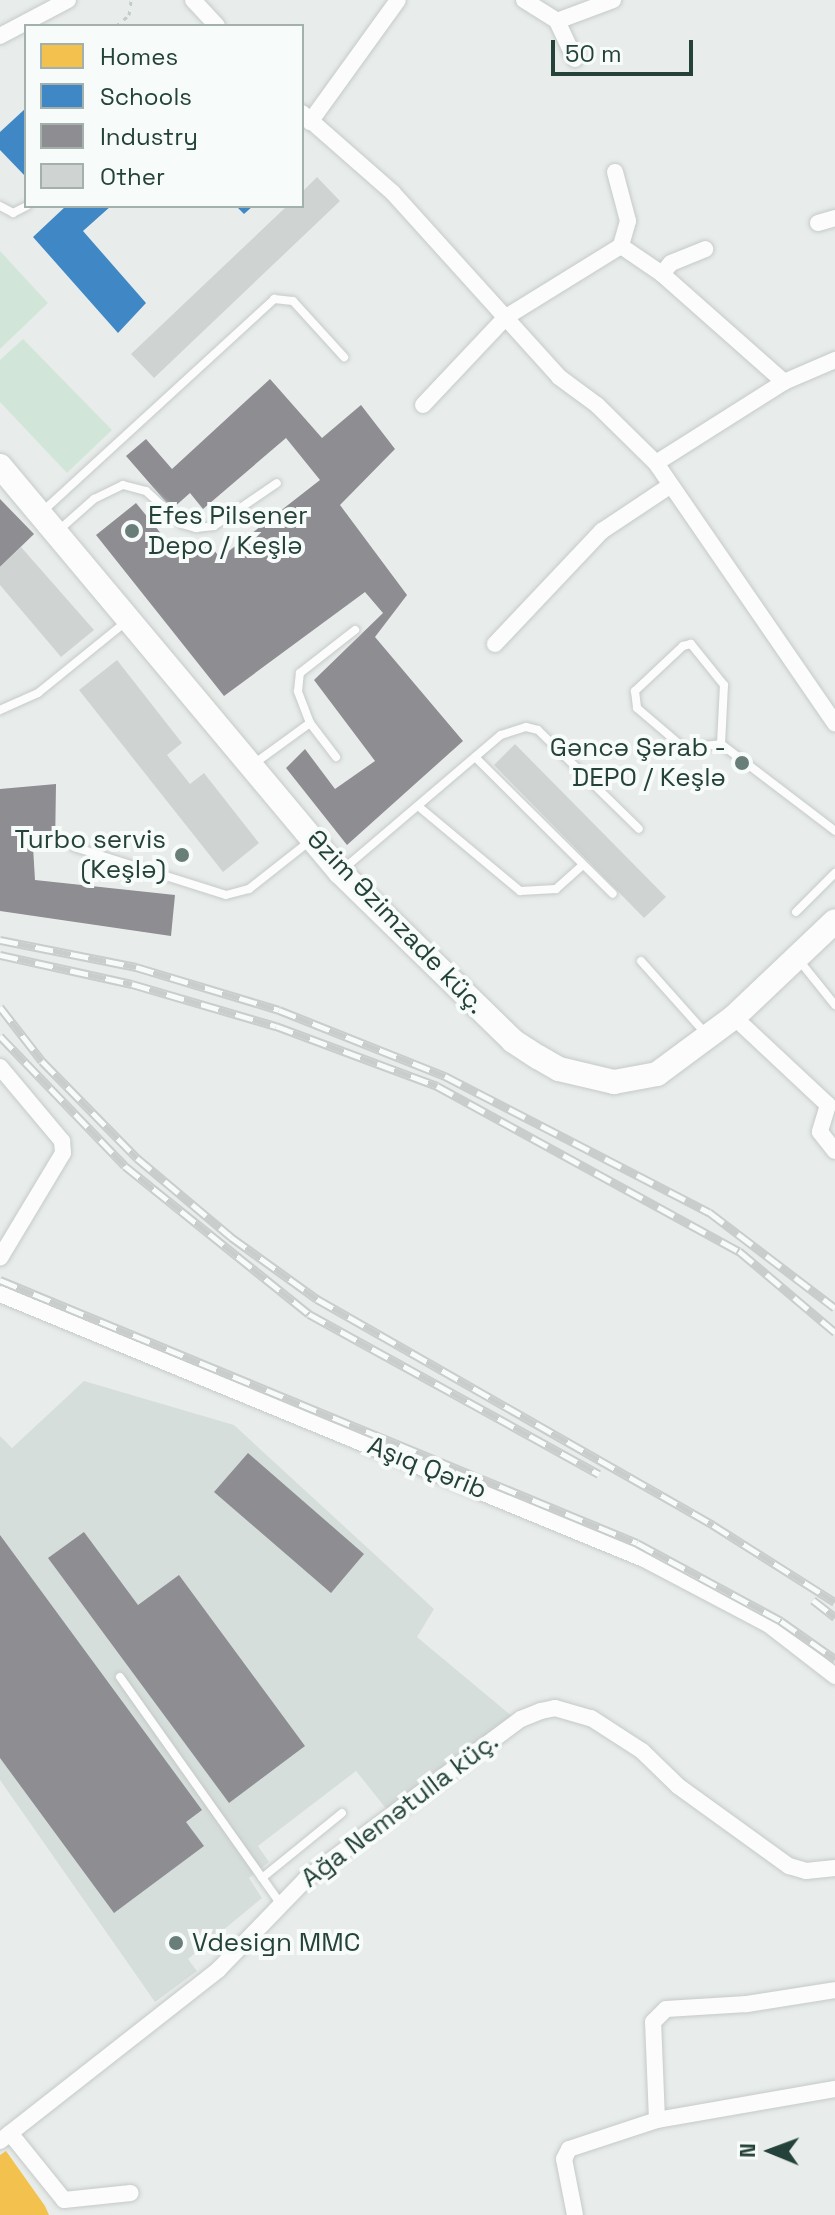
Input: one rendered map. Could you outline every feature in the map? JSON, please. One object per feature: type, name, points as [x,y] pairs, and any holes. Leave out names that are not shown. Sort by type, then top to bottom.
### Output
[{"type":"street","points":[[0,36],[68,0]]},
{"type":"street","points":[[193,0],[215,24]]},
{"type":"street","points":[[398,0],[306,118],[393,193],[559,377],[597,405],[656,463],[668,487],[835,723]]},
{"type":"street","points":[[524,0],[557,21],[575,59]]},
{"type":"street","points":[[557,21],[613,0]]},
{"type":"street","points":[[423,405],[506,317],[621,246],[628,221],[615,172]]},
{"type":"street","points":[[818,223],[835,218]]},
{"type":"street","points":[[621,246],[662,274],[784,382]]},
{"type":"street","points":[[662,274],[671,263],[705,249]]},
{"type":"street","points":[[656,463],[784,382],[835,360]]},
{"type":"street","name":"Əzim Əzimzade küç.","points":[[0,466],[59,530],[340,872],[513,1041],[559,1069],[614,1082],[657,1074],[734,1017],[835,921]]},
{"type":"street","points":[[495,644],[591,542],[668,487]]},
{"type":"street","points":[[734,1017],[828,1105],[820,1132],[835,1151]]},
{"type":"street","points":[[0,1067],[62,1141],[63,1153],[0,1258]]},
{"type":"street","name":"Aşıq Qərib","points":[[0,1294],[644,1559],[768,1624],[835,1676]]},
{"type":"street","name":"Ağa Nemətulla küç.","points":[[5,2137],[219,1969],[280,1903],[521,1719],[555,1708],[591,1718],[642,1751],[678,1786],[789,1866],[806,1871],[835,1868]]},
{"type":"street","points":[[657,2120],[653,2022],[666,2009],[835,1990]]},
{"type":"street","points":[[575,2215],[564,2159],[569,2149],[657,2120],[835,2089]]},
{"type":"street","points":[[5,2137],[64,2200],[131,2193]]},
{"type":"lane","points":[[0,206],[13,213],[24,208]]},
{"type":"lane","points":[[42,511],[274,299],[293,301],[344,357]]},
{"type":"lane","points":[[59,530],[94,499],[123,485],[146,491],[182,524],[196,528],[214,526],[277,483]]},
{"type":"lane","points":[[0,710],[38,693],[131,618]]},
{"type":"lane","points":[[336,757],[310,723],[298,691],[300,673],[355,630]]},
{"type":"lane","points":[[721,744],[724,685],[691,644],[683,646],[635,691],[633,702],[684,748],[721,744],[835,831]]},
{"type":"lane","points":[[254,764],[310,723]]},
{"type":"lane","points":[[340,872],[507,731],[526,727],[538,730],[639,829]]},
{"type":"lane","points":[[475,757],[613,894]]},
{"type":"lane","points":[[418,806],[520,891],[556,889],[583,865]]},
{"type":"lane","points":[[74,847],[226,895],[249,889],[312,839]]},
{"type":"lane","points":[[796,912],[835,873]]},
{"type":"lane","points":[[796,957],[835,1005]]},
{"type":"lane","points":[[641,961],[709,1038]]},
{"type":"lane","points":[[120,1677],[280,1903]]},
{"type":"lane","points":[[262,1878],[342,1813]]},
{"type":"path","points":[[118,24],[129,15],[131,0]]},
{"type":"shaded area","points":[[84,1381],[234,1425],[434,1609],[417,1637],[513,1717],[388,1811],[356,1771],[258,1846],[269,1862],[249,1878],[262,1898],[188,1959],[197,1971],[155,2002],[0,1780],[0,1436],[12,1448]]},
{"type":"green space","points":[[0,251],[48,303],[0,349]]},
{"type":"green space","points":[[23,339],[112,430],[67,473],[0,402],[0,360]]},
{"type":"building: Homes","points":[[6,2151],[49,2215],[0,2215],[0,2155]]},
{"type":"building: Schools","points":[[24,110],[24,175],[0,150],[0,132]]},
{"type":"building: Schools","points":[[64,208],[109,208],[83,231],[146,303],[118,333],[33,237]]},
{"type":"building: Industry","points":[[270,379],[322,438],[361,405],[395,449],[340,505],[407,595],[375,637],[463,741],[347,845],[286,768],[305,749],[335,789],[375,761],[314,680],[383,613],[365,592],[224,696],[96,535],[136,503],[181,558],[205,538],[220,558],[320,480],[286,438],[203,509],[190,493],[172,509],[126,456],[146,439],[172,469]]},
{"type":"building: Industry","points":[[0,499],[34,534],[0,567]]},
{"type":"building: Industry","points":[[56,784],[55,848],[33,847],[35,880],[175,895],[171,936],[0,911],[0,789]]},
{"type":"building: Industry","points":[[248,1453],[364,1554],[331,1593],[214,1492]]},
{"type":"building: Industry","points":[[84,1532],[138,1605],[179,1575],[305,1746],[229,1803],[48,1558]]},
{"type":"building: Industry","points":[[0,1535],[202,1810],[186,1822],[204,1846],[114,1913],[0,1758]]},
{"type":"building: Other","points":[[317,177],[340,201],[154,378],[131,354],[285,208],[304,208],[304,190]]},
{"type":"building: Other","points":[[21,547],[94,630],[61,657],[0,585],[0,567]]},
{"type":"building: Other","points":[[117,660],[182,743],[167,755],[190,784],[204,773],[259,843],[223,872],[79,690]]},
{"type":"building: Other","points":[[515,744],[666,897],[644,918],[494,765]]},
{"type":"railway","points":[[0,940],[136,967],[279,1010],[445,1076],[709,1212],[835,1308]]},
{"type":"railway","points":[[0,955],[132,984],[276,1026],[437,1086],[739,1251],[835,1332]]},
{"type":"railway","points":[[0,1007],[42,1061],[137,1158],[231,1237],[317,1299],[713,1525],[835,1602]]},
{"type":"railway","points":[[0,1036],[125,1166],[309,1314],[599,1474]]},
{"type":"railway","points":[[0,1280],[637,1543],[781,1621],[835,1659]]},
{"type":"railway","points":[[813,1600],[835,1617]]},
{"type":"place","name":"Efes Pilsener Depo / Keşlə","points":[[132,531]]},
{"type":"place","name":"Gəncə Şərab - DEPO / Keşlə","points":[[742,763]]},
{"type":"place","name":"Turbo servis (Keşlə)","points":[[182,855]]},
{"type":"place","name":"Vdesign MMC","points":[[176,1943]]}]
